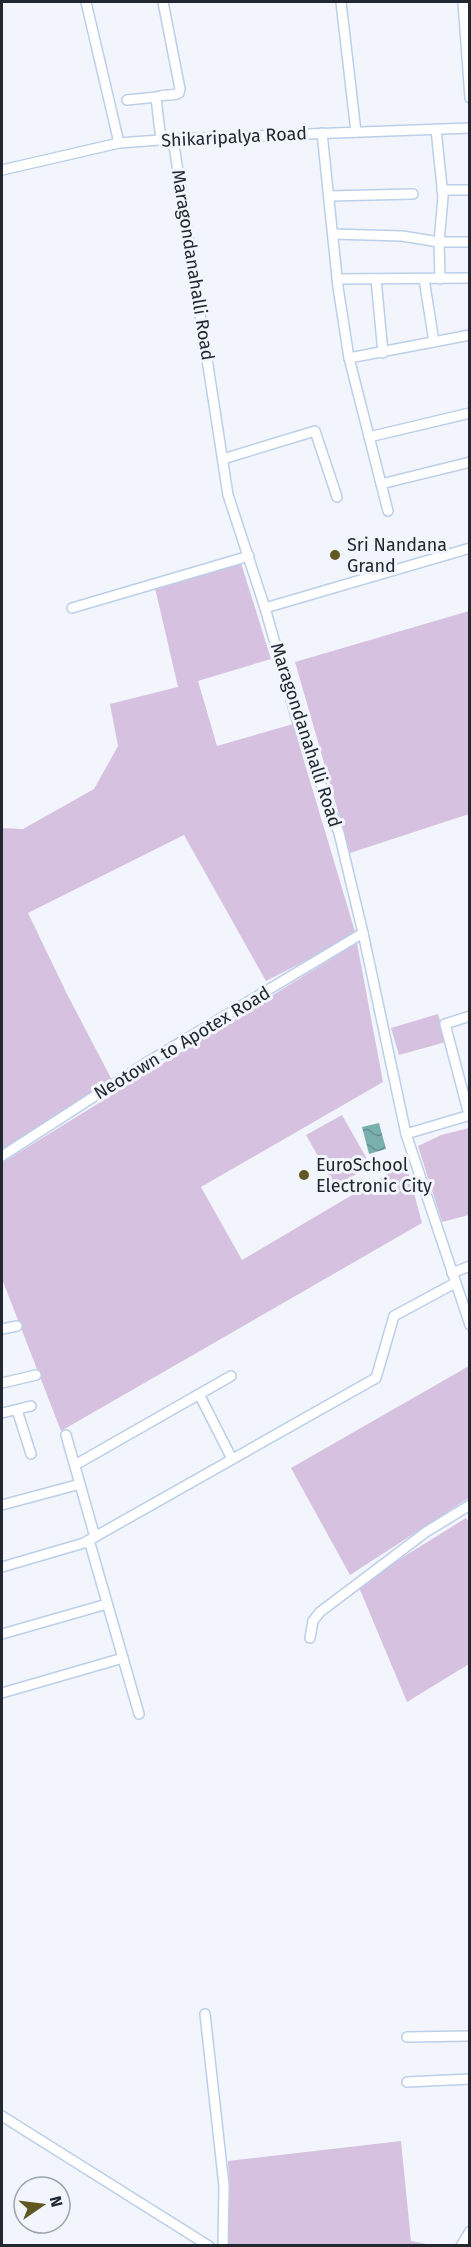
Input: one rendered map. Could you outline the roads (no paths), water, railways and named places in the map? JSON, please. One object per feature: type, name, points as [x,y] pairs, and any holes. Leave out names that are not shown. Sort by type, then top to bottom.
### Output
[{"type":"street","points":[[86,2],[119,143]]},
{"type":"street","points":[[127,100],[179,93],[163,2]]},
{"type":"street","points":[[341,2],[356,132]]},
{"type":"street","points":[[463,2],[470,98]]},
{"type":"street","points":[[158,97],[156,98],[161,140]]},
{"type":"street","name":"Shikaripalya Road","points":[[2,170],[119,143],[470,128]]},
{"type":"street","points":[[436,129],[442,190],[439,242],[440,279]]},
{"type":"street","points":[[322,133],[337,279],[350,358],[387,511]]},
{"type":"street","name":"Maragondanahalli Road","points":[[173,139],[228,495],[266,608],[297,720],[339,833],[406,1134],[470,1325]]},
{"type":"street","points":[[442,190],[470,190]]},
{"type":"street","points":[[329,196],[413,194]]},
{"type":"street","points":[[333,234],[402,236],[439,242],[470,242]]},
{"type":"street","points":[[337,279],[470,278]]},
{"type":"street","points":[[376,279],[383,353]]},
{"type":"street","points":[[424,279],[434,342]]},
{"type":"street","points":[[350,358],[470,335]]},
{"type":"street","points":[[369,437],[470,413]]},
{"type":"street","points":[[223,459],[315,431],[337,497]]},
{"type":"street","points":[[381,484],[470,462]]},
{"type":"street","points":[[266,608],[470,548]]},
{"type":"street","points":[[72,608],[249,556]]},
{"type":"street","name":"Neotown to Apotex Road","points":[[2,1156],[146,1063],[363,933]]},
{"type":"street","points":[[406,1134],[469,1115],[445,1024],[470,1016]]},
{"type":"street","points":[[452,1273],[470,1266]]},
{"type":"street","points":[[2,1567],[92,1539],[376,1378],[394,1316],[455,1283]]},
{"type":"street","points":[[2,1329],[17,1326]]},
{"type":"street","points":[[2,1383],[36,1375]]},
{"type":"street","points":[[75,1465],[231,1376]]},
{"type":"street","points":[[199,1394],[232,1459]]},
{"type":"street","points":[[2,1413],[31,1406]]},
{"type":"street","points":[[18,1410],[31,1454]]},
{"type":"street","points":[[66,1435],[80,1484],[107,1604],[139,1714]]},
{"type":"street","points":[[2,1505],[80,1484]]},
{"type":"street","points":[[310,1638],[313,1621],[320,1612],[426,1532],[470,1505]]},
{"type":"street","points":[[2,1634],[107,1604]]},
{"type":"street","points":[[2,1693],[123,1658]]},
{"type":"street","points":[[205,2014],[224,2186],[223,2246]]},
{"type":"street","points":[[407,2037],[470,2036]]},
{"type":"street","points":[[407,2082],[470,2079]]},
{"type":"street","points":[[2,2116],[209,2246]]},
{"type":"street","points":[[461,2246],[470,2231]]},
{"type":"water","points":[[379,1123],[386,1149],[369,1154],[362,1127]]},
{"type":"place","name":"Sri Nandana Grand","points":[[335,555]]},
{"type":"place","name":"EuroSchool Electronic City","points":[[304,1175]]}]
